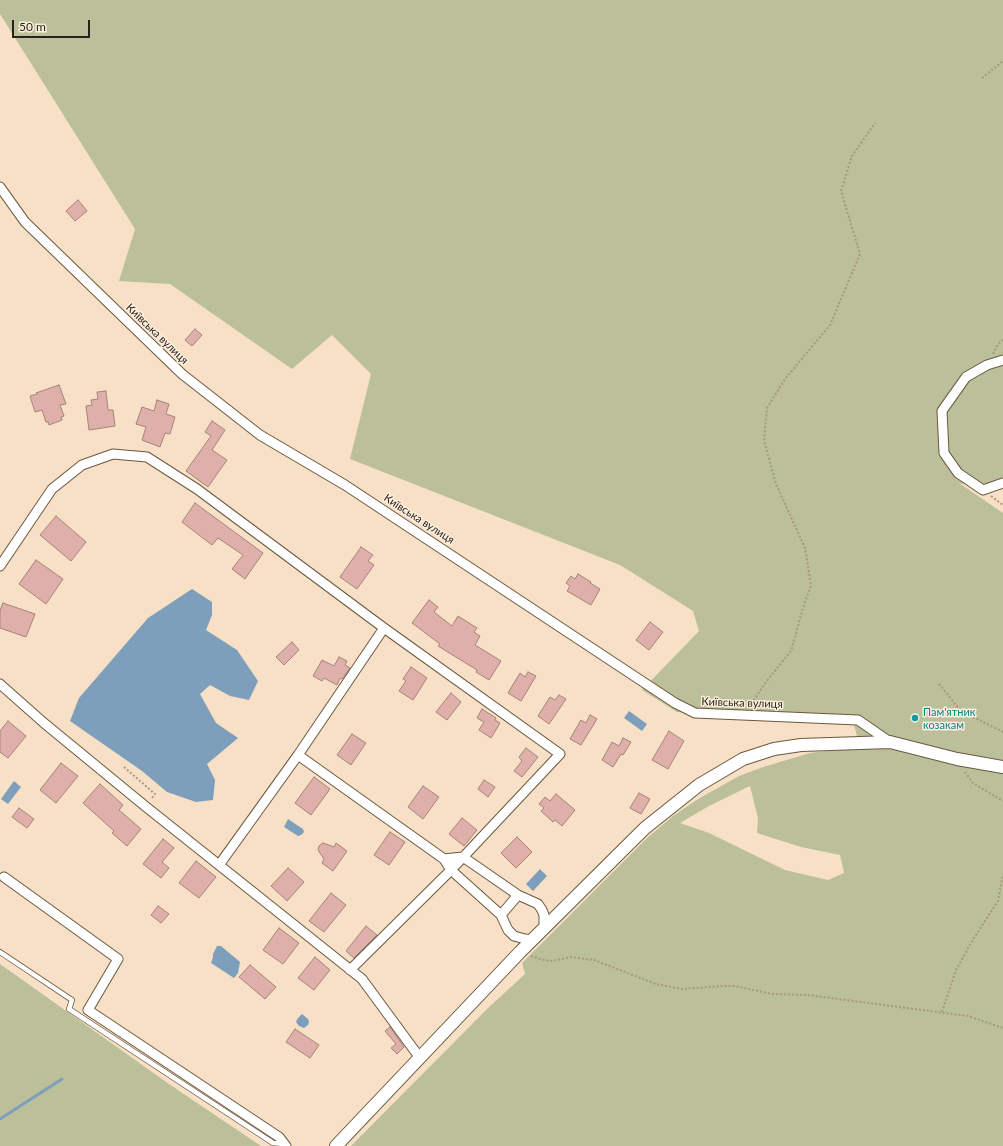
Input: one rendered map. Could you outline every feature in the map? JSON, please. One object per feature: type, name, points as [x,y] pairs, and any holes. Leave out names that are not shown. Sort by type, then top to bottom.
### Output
[{"type":"main road","points":[[336,1146],[520,952],[645,828],[699,785],[743,759],[774,749],[800,745],[890,742],[957,759],[1003,767]]},
{"type":"street","name":"Київська вулиця","points":[[0,187],[25,222],[182,374],[260,435],[345,485],[675,703],[695,713],[858,720],[890,742]]},
{"type":"street","points":[[1003,360],[987,365],[966,377],[942,410],[944,453],[958,473],[983,490],[1003,483]]},
{"type":"street","points":[[0,566],[52,489],[82,465],[113,454],[147,458],[197,490],[384,628],[560,754],[451,870],[350,970]]},
{"type":"street","points":[[219,865],[298,755],[384,628]]},
{"type":"street","points":[[0,684],[44,723],[362,979],[420,1058]]},
{"type":"street","points":[[298,755],[444,859],[451,870],[501,915],[508,930],[514,936],[533,940]]},
{"type":"street","points":[[444,859],[463,857],[518,895],[538,904],[544,915],[544,928]]},
{"type":"street","points":[[4,877],[118,959],[88,1010],[279,1137],[285,1145]]},
{"type":"street","points":[[501,915],[518,895]]},
{"type":"lane","points":[[0,952],[72,1000],[69,1009],[273,1143],[285,1145]]},
{"type":"path","points":[[982,78],[1003,62]]},
{"type":"path","points":[[744,714],[790,650],[802,608],[811,584],[805,548],[776,484],[764,440],[767,408],[785,379],[830,325],[860,254],[841,191],[852,156],[875,123]]},
{"type":"path","points":[[939,684],[961,711],[1003,732]]},
{"type":"path","points":[[957,759],[973,783],[1003,801]]},
{"type":"path","points":[[124,767],[155,794],[146,806]]},
{"type":"path","points":[[942,1012],[956,970],[974,938],[998,901],[1003,874]]},
{"type":"path","points":[[520,952],[544,960],[552,961],[571,957],[594,960],[656,984],[682,989],[735,986],[772,994],[808,995],[968,1016],[1003,1028]]},
{"type":"green space","points":[[0,0],[1003,0],[1003,482],[983,489],[959,483],[1003,513],[1003,1146],[351,1146],[488,1008],[525,974],[522,963],[647,838],[673,816],[698,799],[739,776],[810,753],[841,749],[859,744],[852,717],[677,712],[642,690],[699,631],[693,611],[620,565],[350,459],[371,374],[332,335],[292,369],[170,284],[119,281],[135,229],[0,14]],"holes":[[[750,786],[758,818],[757,833],[801,847],[840,855],[844,873],[828,880],[785,870],[709,833],[680,823],[709,806]]]},
{"type":"green space","points":[[0,964],[169,1084],[261,1146],[0,1146]]},
{"type":"water","points":[[192,589],[212,602],[212,615],[206,630],[237,650],[258,681],[249,700],[230,696],[210,685],[200,694],[216,723],[238,738],[207,764],[215,780],[213,800],[196,802],[167,792],[142,771],[70,721],[79,698],[148,618]]},
{"type":"water","points":[[629,711],[647,724],[642,731],[624,718]]},
{"type":"water","points":[[14,781],[21,787],[8,804],[1,799]]},
{"type":"water","points":[[288,819],[303,829],[304,832],[301,835],[298,836],[284,827]]},
{"type":"water","points":[[540,869],[547,876],[533,891],[526,884]]},
{"type":"water","points":[[217,946],[221,946],[240,962],[238,973],[234,978],[211,963]]},
{"type":"water","points":[[302,1014],[308,1019],[309,1022],[304,1028],[299,1026],[296,1022]]},
{"type":"building","points":[[78,200],[87,211],[75,221],[66,211]]},
{"type":"building","points":[[195,329],[202,335],[192,346],[185,340]]},
{"type":"building","points":[[59,385],[66,404],[60,405],[64,416],[61,417],[62,420],[49,425],[48,422],[46,422],[42,410],[35,412],[30,396]]},
{"type":"building","points":[[106,391],[108,410],[113,410],[115,426],[89,430],[86,406],[92,405],[91,400],[98,399],[97,392]]},
{"type":"building","points":[[157,400],[169,404],[166,414],[175,417],[170,434],[165,433],[160,447],[142,440],[146,427],[136,424],[142,407],[154,411]]},
{"type":"building","points":[[212,421],[225,430],[212,450],[227,460],[208,487],[186,471],[211,436],[205,432]]},
{"type":"building","points":[[195,503],[263,553],[245,579],[232,569],[243,555],[218,538],[212,545],[182,522]]},
{"type":"building","points":[[56,516],[86,542],[71,561],[40,535]]},
{"type":"building","points":[[361,547],[373,555],[368,561],[374,565],[357,589],[340,577]]},
{"type":"building","points":[[36,560],[63,579],[46,604],[19,584]]},
{"type":"building","points":[[578,574],[600,589],[591,605],[567,591],[570,586],[566,583],[571,576],[575,579]]},
{"type":"building","points":[[429,600],[438,607],[434,612],[452,626],[458,616],[477,628],[474,632],[480,636],[475,645],[501,661],[489,680],[476,672],[477,670],[438,646],[440,644],[412,623]]},
{"type":"building","points":[[3,603],[35,614],[26,637],[0,628],[0,610]]},
{"type":"building","points":[[650,622],[663,632],[649,650],[636,640]]},
{"type":"building","points":[[292,642],[299,650],[284,665],[276,657]]},
{"type":"building","points":[[339,657],[347,661],[345,665],[350,668],[342,679],[340,678],[337,685],[324,678],[322,681],[313,676],[322,660],[334,666]]},
{"type":"building","points":[[411,667],[427,678],[413,700],[399,691],[406,681],[403,679]]},
{"type":"building","points":[[528,672],[536,676],[521,701],[508,693],[520,673],[525,677]]},
{"type":"building","points":[[451,693],[461,702],[447,720],[436,712]]},
{"type":"building","points":[[559,695],[566,699],[549,724],[538,716],[550,697],[555,700]]},
{"type":"building","points":[[482,709],[496,718],[495,720],[500,723],[491,738],[479,730],[484,722],[477,718]]},
{"type":"building","points":[[590,715],[597,719],[581,745],[570,739],[581,720],[586,723]]},
{"type":"building","points":[[8,721],[26,736],[8,758],[0,752],[0,731]]},
{"type":"building","points":[[669,731],[684,741],[668,769],[652,760]]},
{"type":"building","points":[[352,734],[366,743],[351,765],[337,755]]},
{"type":"building","points":[[623,738],[631,742],[613,767],[602,760],[612,742],[619,746]]},
{"type":"building","points":[[526,748],[538,757],[522,777],[514,771],[522,761],[519,757]]},
{"type":"building","points":[[61,763],[78,776],[56,803],[40,790]]},
{"type":"building","points":[[314,777],[330,789],[311,815],[295,803]]},
{"type":"building","points":[[484,780],[495,787],[488,797],[478,789]]},
{"type":"building","points":[[100,784],[123,805],[119,810],[141,829],[127,846],[112,833],[114,831],[83,803]]},
{"type":"building","points":[[423,786],[439,797],[423,819],[408,807]]},
{"type":"building","points":[[639,793],[650,799],[641,814],[630,808]]},
{"type":"building","points":[[556,794],[575,810],[562,826],[555,820],[553,822],[541,811],[544,808],[539,804],[545,797],[550,801]]},
{"type":"building","points":[[19,808],[34,819],[27,828],[12,817]]},
{"type":"building","points":[[462,818],[477,830],[464,846],[449,834]]},
{"type":"building","points":[[390,832],[405,842],[389,865],[374,855]]},
{"type":"building","points":[[517,837],[532,852],[516,868],[501,853]]},
{"type":"building","points":[[163,839],[174,848],[162,862],[169,868],[161,878],[143,864]]},
{"type":"building","points":[[323,843],[334,847],[336,843],[347,851],[333,871],[322,863],[324,859],[318,850],[319,846]]},
{"type":"building","points":[[196,861],[216,877],[199,898],[179,883]]},
{"type":"building","points":[[288,868],[304,882],[287,901],[271,886]]},
{"type":"building","points":[[331,893],[346,905],[324,932],[309,921]]},
{"type":"building","points":[[158,906],[169,914],[161,923],[151,915]]},
{"type":"building","points":[[366,926],[377,935],[354,958],[346,951]]},
{"type":"building","points":[[279,928],[299,943],[283,964],[263,950]]},
{"type":"building","points":[[315,957],[330,970],[314,990],[298,978]]},
{"type":"building","points":[[250,965],[276,987],[265,999],[239,977]]},
{"type":"building","points":[[390,1027],[404,1047],[397,1054],[391,1048],[396,1044],[385,1031]]},
{"type":"building","points":[[295,1029],[319,1045],[310,1058],[286,1042]]},
{"type":"waterway","points":[[0,1119],[62,1079]]},
{"type":"place","name":"Пам'ятник козакам","points":[[915,718]]}]
